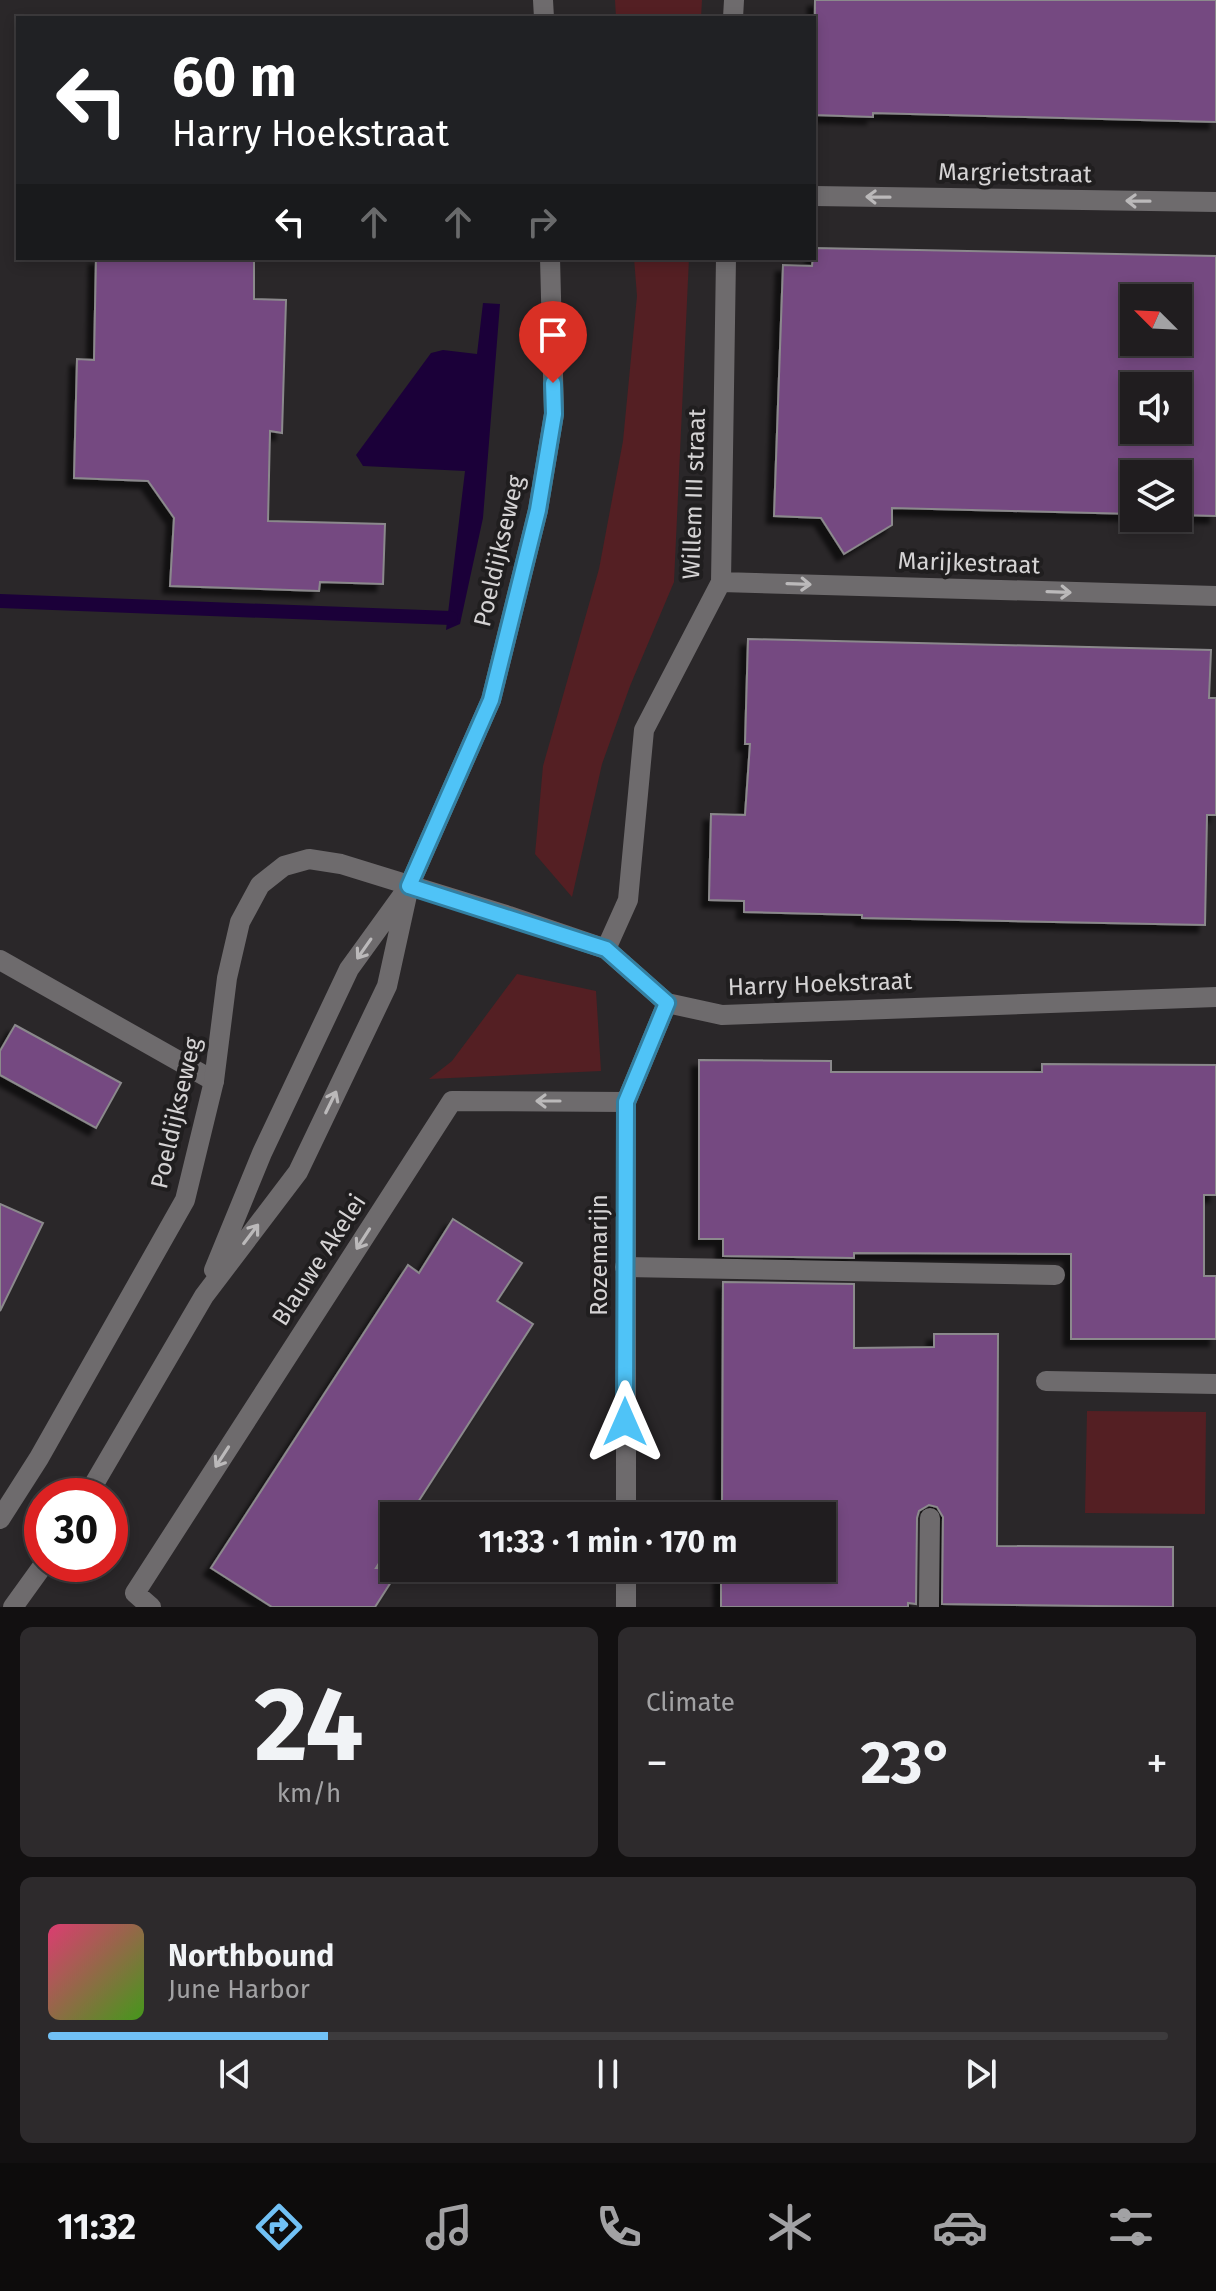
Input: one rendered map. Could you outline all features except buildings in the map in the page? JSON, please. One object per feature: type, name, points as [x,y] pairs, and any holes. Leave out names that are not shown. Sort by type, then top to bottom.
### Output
[{"type":"street","name":"Margrietstraat","points":[[816,196],[1216,202]]},
{"type":"street","name":"Poeldijkseweg","points":[[98,1478],[204,1296],[298,1172],[387,986],[409,886],[491,700],[538,510],[554,414],[550,260]]},
{"type":"street","name":"Willem III straat","points":[[606,949],[628,900],[644,730],[721,582],[726,260]]},
{"type":"street","name":"Marijkestraat","points":[[721,582],[1216,596]]},
{"type":"street","name":"Poeldijkseweg","points":[[0,1519],[39,1458],[185,1200],[214,1081],[227,978],[240,922],[260,885],[284,866],[309,859],[341,864],[409,886]]},
{"type":"street","name":"Poeldijkseweg","points":[[204,1296],[262,1153],[349,969],[409,886]]},
{"type":"street","name":"Harry Hoekstraat","points":[[409,886],[606,949],[667,1003],[722,1015],[1216,997]]},
{"type":"street","points":[[0,960],[214,1081]]},
{"type":"street","name":"Rozemarijn","points":[[626,1502],[626,1102],[667,1003]]},
{"type":"street","name":"Blauwe Akelei","points":[[151,1607],[133,1600],[452,1101],[626,1102]]},
{"type":"street","points":[[625,1267],[1055,1275]]},
{"type":"street","points":[[1046,1381],[1216,1384]]},
{"type":"street","points":[[929,1607],[930,1518]]},
{"type":"street","points":[[13,1607],[31,1582]]},
{"type":"street","points":[[626,1582],[626,1607]]},
{"type":"shaded area","points":[[615,0],[702,0],[701,16],[616,16]]},
{"type":"shaded area","points":[[634,260],[689,260],[674,582],[630,686],[602,764],[572,897],[535,854],[543,766],[599,569],[623,441],[637,296]]},
{"type":"shaded area","points":[[483,303],[500,304],[483,518],[460,624],[446,630],[465,471],[363,466],[356,455],[431,353],[443,350],[477,354]]},
{"type":"shaded area","points":[[517,974],[596,991],[601,1071],[429,1079],[452,1061]]},
{"type":"shaded area","points":[[1087,1411],[1206,1412],[1205,1514],[1085,1513]]},
{"type":"waterway","points":[[0,601],[451,618]]},
{"type":"route","points":[[553,383],[554,414],[538,510],[491,700],[409,886],[606,949],[667,1003],[626,1102],[625,1422]]}]
